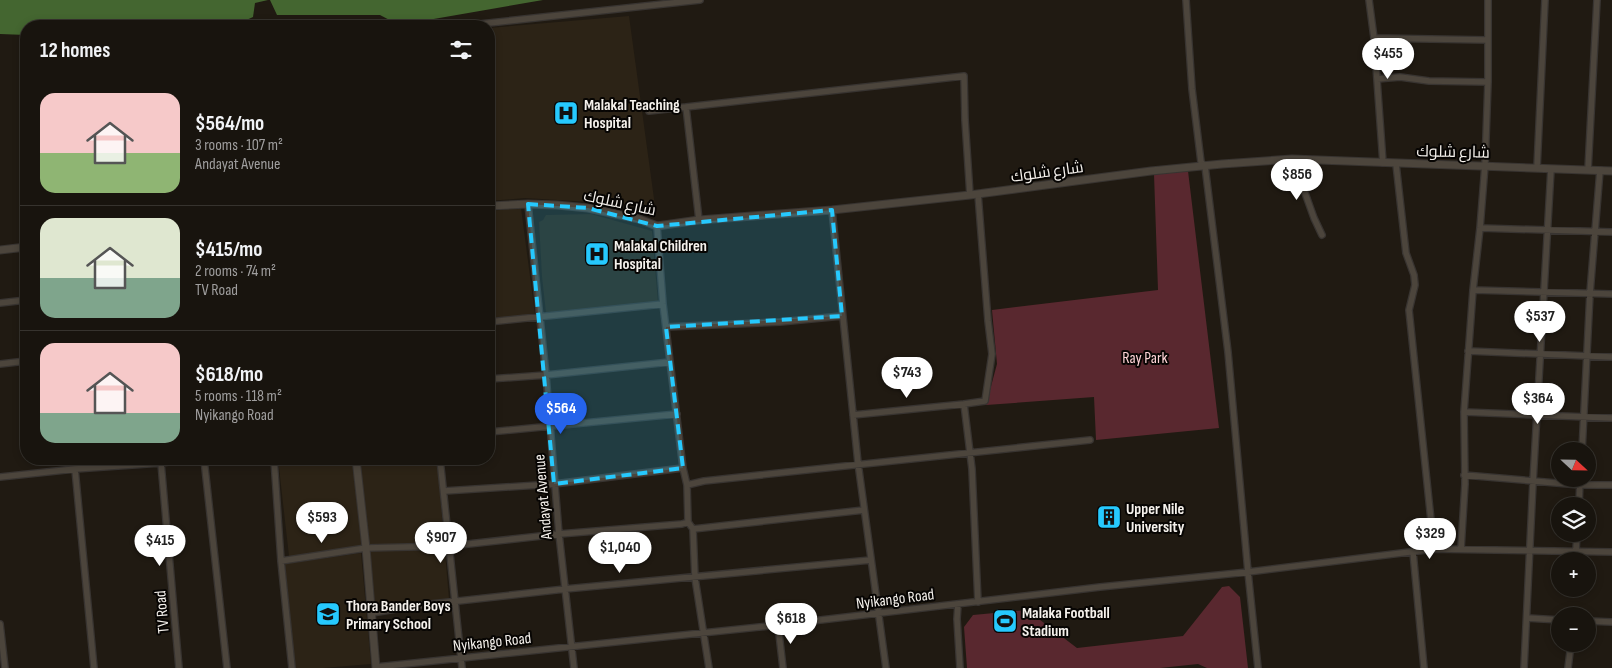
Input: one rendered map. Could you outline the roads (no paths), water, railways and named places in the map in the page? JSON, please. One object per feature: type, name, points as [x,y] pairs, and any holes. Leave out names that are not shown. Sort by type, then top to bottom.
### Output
[{"type":"street","points":[[495,22],[700,0]]},
{"type":"street","points":[[1186,0],[1192,89],[1201,162],[1205,166],[1228,352],[1258,668]]},
{"type":"street","points":[[1369,0],[1374,38],[1383,163]]},
{"type":"street","points":[[1461,549],[1464,412],[1472,290],[1480,228],[1485,165],[1488,0]]},
{"type":"street","points":[[1537,168],[1545,0]]},
{"type":"street","points":[[1588,170],[1597,0]]},
{"type":"street","points":[[1374,38],[1488,40]]},
{"type":"street","points":[[649,112],[964,76],[970,195]]},
{"type":"street","points":[[1377,79],[1400,77],[1429,81],[1488,82]]},
{"type":"street","points":[[686,107],[700,220]]},
{"type":"street","points":[[1299,159],[1300,179],[1322,235]]},
{"type":"street","name":"شارع شلوك","points":[[495,206],[557,204],[588,208],[639,219],[657,226],[700,220],[832,210],[970,195],[1151,171],[1299,159],[1612,171]]},
{"type":"street","points":[[1396,164],[1406,253],[1414,275],[1415,285],[1409,310],[1434,549]]},
{"type":"street","points":[[1524,668],[1536,415],[1551,169]]},
{"type":"street","points":[[1583,442],[1590,293],[1600,170]]},
{"type":"street","points":[[853,415],[964,404],[985,400],[992,354],[978,194]]},
{"type":"street","name":"Andayat Avenue","points":[[528,204],[546,375],[554,484],[574,668]]},
{"type":"street","points":[[832,210],[858,463],[886,668]]},
{"type":"street","points":[[657,226],[663,304],[683,468],[687,485],[688,522],[693,529],[695,578],[709,668]]},
{"type":"street","points":[[1480,228],[1612,232]]},
{"type":"street","points":[[0,250],[20,248]]},
{"type":"street","points":[[1472,290],[1612,294]]},
{"type":"street","points":[[0,303],[20,301]]},
{"type":"street","points":[[495,321],[663,304]]},
{"type":"street","points":[[666,327],[780,322],[842,316]]},
{"type":"street","points":[[1468,351],[1612,357]]},
{"type":"street","points":[[0,364],[20,362]]},
{"type":"street","points":[[495,379],[670,362]]},
{"type":"street","points":[[964,404],[970,453],[978,602]]},
{"type":"street","points":[[1464,412],[1612,418]]},
{"type":"street","points":[[495,431],[677,414]]},
{"type":"street","points":[[687,485],[704,480],[1090,440]]},
{"type":"street","points":[[0,477],[134,465]]},
{"type":"street","name":"TV Road","points":[[161,465],[180,668]]},
{"type":"street","points":[[205,465],[227,668]]},
{"type":"street","points":[[274,465],[281,561],[292,668]]},
{"type":"street","points":[[357,465],[376,668]]},
{"type":"street","points":[[441,465],[462,668]]},
{"type":"street","points":[[444,491],[554,484],[683,468]]},
{"type":"street","points":[[75,469],[94,668]]},
{"type":"street","points":[[1464,475],[1551,482]]},
{"type":"street","points":[[1596,484],[1612,485]]},
{"type":"street","points":[[693,529],[864,510]]},
{"type":"street","points":[[281,561],[366,548],[450,546],[688,522]]},
{"type":"street","points":[[1576,542],[1576,550]]},
{"type":"street","name":"Nyikango Road","points":[[366,668],[778,625],[1434,549],[1612,552]]},
{"type":"street","points":[[1413,552],[1424,668]]},
{"type":"street","points":[[372,613],[565,589],[871,560]]},
{"type":"street","points":[[958,604],[960,668]]},
{"type":"street","points":[[1527,618],[1551,619]]},
{"type":"street","points":[[1596,621],[1612,622]]},
{"type":"street","points":[[0,624],[5,668]]},
{"type":"street","points":[[778,625],[784,668]]},
{"type":"street","points":[[1568,668],[1570,652]]},
{"type":"place","name":"Malakal Teaching Hospital","points":[[566,113]]},
{"type":"place","name":"Malakal Children Hospital","points":[[597,254]]},
{"type":"place","name":"Upper Nile University","points":[[1109,517]]},
{"type":"place","name":"Thora Bander Boys Primary School","points":[[328,614]]},
{"type":"place","name":"Malaka Football Stadium","points":[[1005,621]]},
{"type":"park label","name":"Ray Park","points":[[1145,357]]}]
